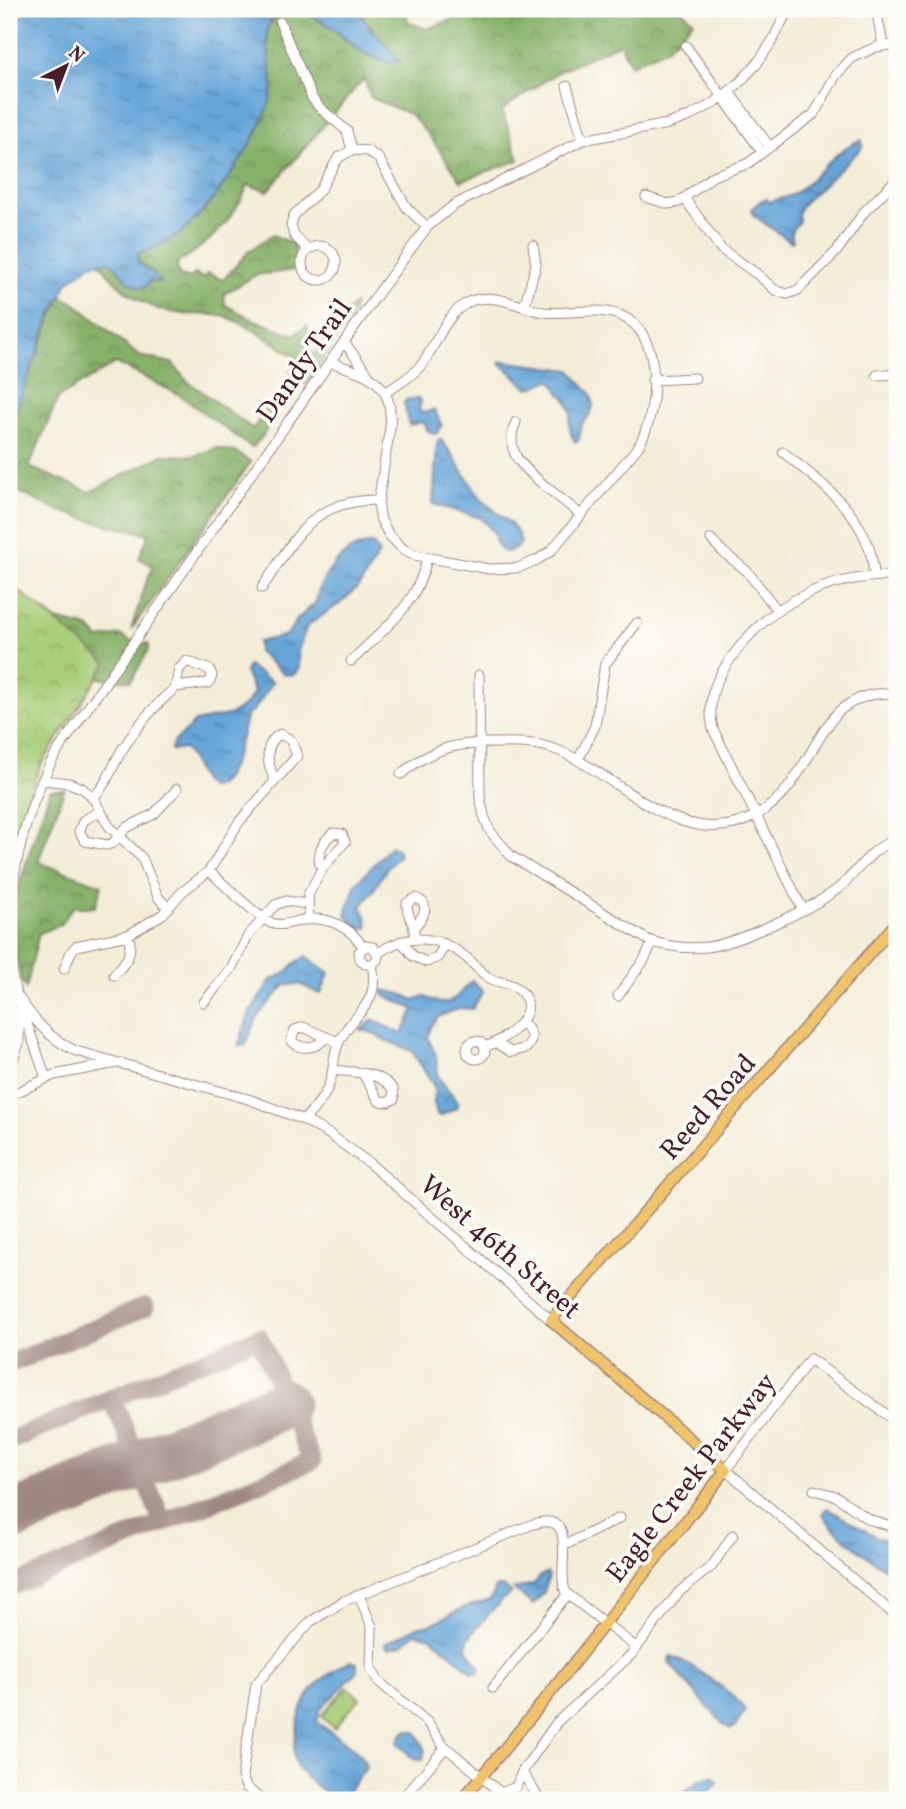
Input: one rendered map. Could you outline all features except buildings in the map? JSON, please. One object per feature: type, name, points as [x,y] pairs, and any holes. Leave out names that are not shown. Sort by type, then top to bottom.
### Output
[{"type":"main road","name":"Reed Road","points":[[551,1320],[897,922]]},
{"type":"main road","name":"West 46th Street","points":[[551,1320],[726,1470]]},
{"type":"main road","name":"Eagle Creek Parkway","points":[[462,1800],[726,1470]]},
{"type":"street","name":"Dandy Trail","points":[[9,901],[18,860],[48,766],[426,227],[454,205],[583,140],[675,122],[705,108],[745,77],[763,55],[788,9]]},
{"type":"street","points":[[876,9],[883,45]]},
{"type":"street","points":[[280,22],[312,97],[320,108],[347,131],[352,150]]},
{"type":"street","points":[[646,197],[667,204],[685,199],[709,179],[745,165],[814,114],[845,65],[864,51],[897,44]]},
{"type":"street","points":[[686,47],[766,150]]},
{"type":"street","points":[[567,86],[583,140]]},
{"type":"street","points":[[308,250],[294,235],[292,218],[298,209],[320,190],[335,161],[352,150],[368,151],[379,159],[407,208],[426,227]]},
{"type":"street","points":[[685,199],[718,246],[729,257],[757,274],[775,290],[787,294],[798,290],[839,249],[864,212],[897,179]]},
{"type":"street","points":[[524,307],[536,265],[533,245]]},
{"type":"street","points":[[344,342],[385,393],[391,420],[378,500],[384,527],[391,538],[409,552],[427,558],[489,569],[519,568],[551,551],[634,453],[643,439],[652,411],[648,343],[640,329],[627,318],[608,312],[542,312],[491,298],[465,305],[449,320],[418,369],[385,393]]},
{"type":"street","points":[[330,362],[370,376]]},
{"type":"street","points":[[877,375],[897,374]]},
{"type":"street","points":[[652,380],[695,378]]},
{"type":"street","points":[[516,422],[512,431],[512,445],[517,459],[581,515]]},
{"type":"street","points":[[783,452],[853,515],[869,547],[874,576]]},
{"type":"street","points":[[262,588],[301,532],[318,515],[345,502],[378,500]]},
{"type":"street","points":[[710,539],[752,576],[777,610]]},
{"type":"street","points":[[351,661],[411,600],[420,585],[427,558]]},
{"type":"street","points":[[803,910],[713,729],[710,703],[714,684],[722,669],[750,634],[777,610],[819,587],[848,579],[897,576]]},
{"type":"street","points":[[578,760],[594,726],[605,664],[637,623]]},
{"type":"street","points":[[479,675],[482,810],[490,831],[499,845],[518,862],[640,937],[679,948],[712,946],[731,941],[824,899],[842,885],[877,849],[897,840]]},
{"type":"street","points":[[93,797],[102,789],[128,741],[176,687]]},
{"type":"street","points":[[401,774],[416,761],[440,749],[480,743],[537,744],[578,760],[678,820],[714,826],[741,822],[756,816],[785,793],[839,711],[869,695],[897,694]]},
{"type":"street","points":[[64,969],[77,945],[128,935],[157,919],[182,892],[209,871],[233,830],[297,756],[291,740],[280,734],[272,739],[268,747],[268,761],[275,781]]},
{"type":"street","points":[[48,766],[69,783]]},
{"type":"street","points":[[43,779],[69,783],[82,788],[93,797],[109,826],[142,859],[158,897],[168,908]]},
{"type":"street","points":[[101,811],[83,821],[79,830],[85,841],[107,845],[113,843],[126,828],[154,814],[177,789]]},
{"type":"street","points":[[309,920],[309,893],[322,869]]},
{"type":"street","points":[[209,871],[271,923],[281,925],[309,920],[329,921],[357,937],[363,947]]},
{"type":"street","points":[[204,1002],[231,969],[248,936],[275,905],[283,901],[307,904]]},
{"type":"street","points":[[414,938],[416,925]]},
{"type":"street","points":[[114,975],[130,955],[128,935]]},
{"type":"street","points":[[378,953],[401,941],[427,939],[457,950],[487,977],[512,985],[520,991],[526,1002],[522,1021],[511,1034],[485,1047]]},
{"type":"street","points":[[401,941],[413,956],[426,962],[438,957],[445,944]]},
{"type":"street","points":[[618,996],[644,960],[653,942]]},
{"type":"street","points":[[363,947],[373,947],[378,953],[377,960],[372,964],[365,964],[360,959],[359,952],[363,947]]},
{"type":"street","points":[[9,961],[17,995],[46,1078]]},
{"type":"street","points":[[314,1125],[333,1070],[338,1042],[368,1003],[373,981],[372,964]]},
{"type":"street","points":[[17,995],[40,1027],[55,1041],[86,1055],[119,1063]]},
{"type":"street","points":[[9,1072],[19,1043],[17,995]]},
{"type":"street","points":[[496,1043],[514,1052],[528,1046],[532,1040],[531,1032],[522,1021]]},
{"type":"street","points":[[327,1037],[319,1045],[303,1047],[293,1043],[292,1036],[300,1027],[327,1037],[338,1042]]},
{"type":"street","name":"West 46th Street","points":[[9,1096],[46,1078],[119,1063],[227,1092],[304,1120],[369,1163],[551,1320]]},
{"type":"street","points":[[333,1070],[363,1074]]},
{"type":"street","points":[[304,1120],[321,1103]]},
{"type":"street","name":"Eagle Creek Parkway","points":[[726,1470],[810,1359],[897,1422]]},
{"type":"street","name":"West 46th Street","points":[[726,1470],[897,1617]]},
{"type":"street","points":[[814,1490],[836,1496],[868,1519],[897,1528]]},
{"type":"street","points":[[565,1545],[620,1518]]},
{"type":"street","points":[[261,1800],[248,1789],[243,1781],[242,1771],[253,1691],[258,1680],[310,1622],[329,1608],[538,1522],[555,1525],[559,1529],[565,1545],[561,1580],[567,1595],[605,1623]]},
{"type":"street","points":[[359,1595],[372,1627],[371,1663],[374,1675],[427,1722],[446,1747],[503,1793],[516,1787],[522,1772],[559,1720],[608,1678],[637,1648],[679,1592],[711,1567],[733,1535]]},
{"type":"street","points":[[493,1688],[567,1595]]},
{"type":"street","name":"Eagle Creek Parkway","points":[[605,1623],[637,1648]]},
{"type":"street","points":[[401,1800],[446,1747]]},
{"type":"street","points":[[522,1772],[540,1800]]},
{"type":"green space","points":[[362,9],[405,9],[408,22],[426,29],[478,9],[513,9],[547,20],[562,9],[680,9],[694,21],[667,48],[631,65],[620,43],[561,70],[502,110],[519,160],[461,181],[428,134],[410,114],[371,98],[364,78],[268,191],[248,185],[228,220],[219,230],[200,248],[177,263],[179,276],[190,278],[195,274],[203,278],[208,273],[223,280],[249,251],[272,235],[294,244],[296,270],[256,275],[224,294],[225,305],[294,335],[307,325],[310,335],[304,346],[315,354],[339,317],[355,304],[352,316],[306,385],[290,372],[298,358],[254,330],[222,316],[171,312],[147,304],[126,291],[100,263],[110,261],[127,280],[160,282],[139,263],[138,254],[177,236],[272,92],[265,30],[280,11],[313,15],[330,25],[354,47],[399,61],[361,16]]},
{"type":"green space","points":[[61,296],[76,304],[139,356],[172,363],[186,380],[253,429],[272,400],[278,404],[263,436],[252,448],[178,394],[116,363],[58,398],[29,467],[90,492],[163,455],[193,456],[217,448],[237,453],[251,462],[131,630],[153,566],[139,558],[149,534],[77,516],[42,503],[9,486],[9,429],[18,399]]},
{"type":"green space","points":[[9,583],[107,663],[41,765],[19,820],[9,858]]},
{"type":"green space","points":[[9,598],[43,610],[56,620],[89,628],[99,639],[120,635],[138,645],[147,643],[148,651],[131,681],[98,678]]},
{"type":"green space","points":[[50,790],[64,790],[38,862],[102,885],[95,907],[73,907],[60,925],[39,933],[26,988],[21,981],[16,957],[13,919],[15,897]]},
{"type":"green space","points":[[347,1687],[360,1698],[334,1728],[321,1716]]},
{"type":"water","points":[[9,9],[362,9],[361,16],[400,62],[384,61],[359,50],[316,18],[286,10],[273,16],[267,34],[272,90],[269,106],[249,147],[219,191],[189,226],[173,238],[138,254],[138,263],[154,274],[160,282],[149,281],[148,285],[140,288],[128,281],[110,261],[91,264],[68,282],[51,316],[9,429]]},
{"type":"water","points":[[861,140],[861,149],[803,204],[798,212],[799,222],[791,231],[793,241],[753,215],[752,209],[760,201],[766,199],[769,202],[795,193],[843,150]]},
{"type":"water","points":[[499,362],[570,370],[573,373],[590,392],[593,402],[590,414],[581,425],[579,440],[575,442],[573,439],[570,428],[572,413],[565,397],[554,383],[550,380],[528,388]]},
{"type":"water","points":[[418,398],[421,401],[419,411],[423,413],[434,410],[442,425],[436,434],[428,431],[424,422],[409,425],[404,403],[406,400]]},
{"type":"water","points":[[440,439],[486,504],[515,529],[521,543],[515,549],[502,551],[495,541],[496,535],[481,518],[433,504],[437,443]]},
{"type":"water","points":[[368,544],[374,545],[379,554],[361,584],[342,602],[307,626],[298,651],[299,669],[293,675],[284,674],[258,652],[258,642],[287,635],[296,621],[316,602],[326,575],[336,563],[348,551]]},
{"type":"water","points":[[248,666],[273,682],[254,710],[247,715],[235,759],[224,780],[209,788],[201,780],[185,749],[171,750],[173,743],[195,722],[232,714],[247,703],[254,693],[245,672]]},
{"type":"water","points":[[391,846],[398,850],[399,856],[388,867],[361,906],[368,927],[361,930],[346,915],[355,885]]},
{"type":"water","points":[[306,956],[329,973],[321,993],[300,984],[285,985],[257,1017],[245,1046],[238,1046],[250,1012],[271,980],[287,972]]},
{"type":"water","points":[[472,981],[483,992],[472,1009],[460,1008],[438,1017],[428,1038],[436,1055],[438,1077],[458,1102],[456,1108],[440,1116],[433,1100],[435,1088],[412,1051],[361,1030],[373,1020],[403,1033],[414,1009],[385,996],[383,990],[414,1000],[424,996],[446,1003]]},
{"type":"water","points":[[827,1508],[877,1537],[897,1543],[897,1578],[837,1532],[823,1514]]},
{"type":"water","points":[[547,1573],[549,1576],[544,1592],[533,1605],[514,1589],[534,1584],[540,1576]]},
{"type":"water","points":[[494,1587],[504,1587],[512,1593],[501,1600],[468,1640],[467,1649],[480,1666],[478,1673],[472,1672],[431,1637],[416,1633],[401,1645],[389,1648],[385,1645],[420,1626],[430,1625],[465,1607],[490,1600],[495,1591]]},
{"type":"water","points":[[671,1656],[711,1679],[741,1704],[745,1710],[735,1727],[731,1729],[723,1724],[669,1663]]},
{"type":"water","points":[[350,1661],[357,1663],[357,1672],[320,1709],[317,1722],[353,1748],[364,1761],[366,1768],[349,1789],[349,1795],[354,1800],[334,1800],[310,1781],[296,1765],[294,1758],[297,1726],[305,1702],[317,1684]]},
{"type":"water","points":[[407,1730],[416,1732],[425,1748],[423,1759],[413,1759],[398,1743]]},
{"type":"water","points":[[713,1776],[718,1782],[710,1791],[692,1798],[674,1800],[700,1780]]},
{"type":"taxiway","points":[[9,1364],[145,1307]]},
{"type":"taxiway","points":[[9,1441],[259,1337],[312,1461],[9,1587]]},
{"type":"taxiway","points":[[114,1403],[163,1523]]},
{"type":"runway","points":[[9,1518],[284,1404]]}]
